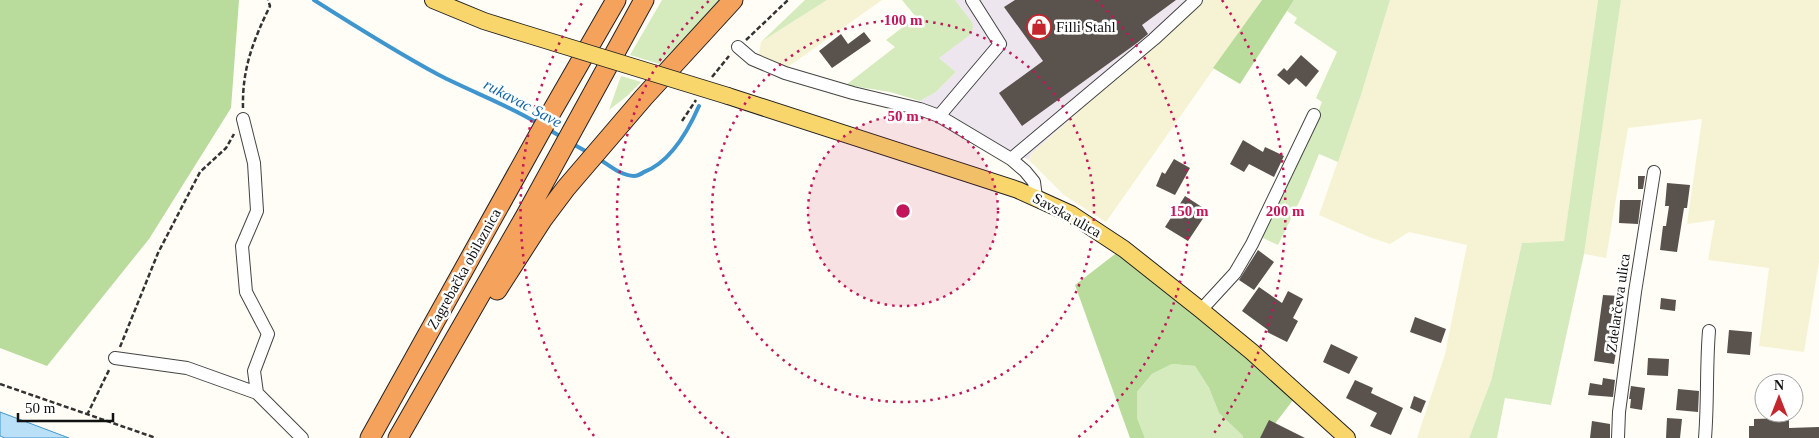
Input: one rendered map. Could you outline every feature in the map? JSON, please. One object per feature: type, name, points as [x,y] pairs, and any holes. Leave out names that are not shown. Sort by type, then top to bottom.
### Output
[{"type":"highway","points":[[561,88],[561,77],[602,0]]},
{"type":"highway","points":[[561,88],[616,0]]},
{"type":"highway","points":[[398,438],[546,178],[644,0]]},
{"type":"highway","points":[[435,374],[454,360],[527,242],[566,188],[623,121],[733,0]]},
{"type":"highway","name":"Zagrebačka obilaznica","points":[[374,432],[552,111],[561,88]]},
{"type":"main road","name":"Savska ulica","points":[[433,0],[476,18],[728,96],[1036,197],[1071,214],[1101,233],[1201,310],[1252,352],[1347,438]]},
{"type":"street","points":[[939,116],[1000,44],[972,0]]},
{"type":"street","points":[[1011,159],[1154,39],[1196,0]]},
{"type":"street","points":[[738,47],[752,59],[786,73],[853,93],[920,109],[939,116],[1011,159],[1034,182],[1036,197]]},
{"type":"street","points":[[1201,310],[1234,272],[1252,244],[1314,115]]},
{"type":"street","points":[[243,119],[254,163],[257,210],[242,246],[246,292],[268,334],[254,371],[257,393]]},
{"type":"street","name":"Zdelarčeva ulica","points":[[1618,438],[1619,412],[1654,172]]},
{"type":"street","points":[[1705,438],[1708,405],[1707,360],[1709,331]]},
{"type":"street","points":[[115,358],[187,368],[257,393],[302,438]]},
{"type":"path","points":[[88,415],[115,358],[158,253],[200,172],[226,148],[243,119],[242,86],[252,44],[270,6],[268,0]]},
{"type":"path","points":[[0,384],[156,438]]},
{"type":"shaded area","points":[[827,0],[882,0],[785,69],[764,60],[759,54],[761,42]]},
{"type":"shaded area","points":[[955,0],[1205,0],[1031,154],[1029,160],[989,141],[938,109],[920,101],[936,92],[956,72],[939,58],[972,22]]},
{"type":"shaded area","points":[[1205,0],[1262,0],[1106,222],[1064,195],[1029,160],[1031,154]]},
{"type":"shaded area","points":[[1390,0],[1598,0],[1564,242],[1522,243],[1491,381],[1469,438],[1417,438],[1445,354],[1467,245],[1409,232],[1390,244],[1319,215],[1361,95]]},
{"type":"shaded area","points":[[1621,0],[1819,0],[1819,262],[1804,352],[1759,346],[1769,268],[1708,260],[1715,220],[1687,224],[1702,119],[1628,128],[1606,258],[1584,254]]},
{"type":"green space","points":[[0,0],[239,0],[231,108],[149,239],[47,366],[0,348]]},
{"type":"green space","points":[[662,0],[722,0],[659,64],[630,55]]},
{"type":"green space","points":[[805,0],[827,0],[761,42]]},
{"type":"green space","points":[[902,0],[955,0],[972,22],[973,27],[971,34],[939,58],[956,72],[936,92],[920,101],[890,92],[846,85],[895,47],[886,40],[916,17]]},
{"type":"green space","points":[[1262,0],[1294,0],[1240,84],[1213,68]]},
{"type":"green space","points":[[1294,0],[1390,0],[1338,162],[1319,154],[1302,196],[1278,245],[1259,236],[1303,149],[1322,102],[1316,98],[1337,52],[1294,23],[1297,18],[1287,11]]},
{"type":"green space","points":[[1598,0],[1621,0],[1584,254],[1551,405],[1505,398],[1497,438],[1469,438],[1491,381],[1522,243],[1564,241]]},
{"type":"green space","points":[[621,76],[641,82],[609,110]]},
{"type":"green space","points":[[1119,251],[1200,318],[1293,400],[1264,438],[1243,438],[1219,413],[1209,388],[1195,366],[1172,364],[1152,374],[1137,392],[1137,418],[1145,438],[1130,438],[1075,285]]},
{"type":"green space","points":[[1172,364],[1195,366],[1209,388],[1219,413],[1243,438],[1145,438],[1137,418],[1137,392],[1152,374]]},
{"type":"water","points":[[0,412],[69,438],[5,438],[0,436]]},
{"type":"building","points":[[1015,0],[1176,0],[1142,25],[1148,34],[1137,43],[1022,126],[999,93],[1043,61],[1004,7]]},
{"type":"building","points":[[864,32],[871,41],[832,68],[819,51],[841,34],[848,44]]},
{"type":"building","points":[[1301,55],[1319,71],[1306,87],[1296,78],[1289,85],[1277,75],[1284,68],[1287,71]]},
{"type":"building","points":[[1243,140],[1263,152],[1265,147],[1284,156],[1274,177],[1249,164],[1244,172],[1230,164]]},
{"type":"building","points":[[1174,159],[1190,168],[1175,195],[1156,186],[1162,172],[1165,174]]},
{"type":"building","points":[[1638,176],[1645,176],[1643,189],[1638,189]]},
{"type":"building","points":[[1667,183],[1690,185],[1687,208],[1684,208],[1677,252],[1660,250],[1663,226],[1666,226],[1669,206],[1665,206]]},
{"type":"building","points":[[1185,196],[1208,211],[1188,241],[1165,227]]},
{"type":"building","points":[[1620,200],[1641,200],[1638,224],[1619,223]]},
{"type":"building","points":[[1258,250],[1274,262],[1254,290],[1239,280]]},
{"type":"building","points":[[1259,287],[1282,303],[1288,291],[1303,299],[1293,318],[1298,321],[1287,342],[1267,332],[1268,330],[1242,311]]},
{"type":"building","points":[[1603,295],[1620,296],[1618,327],[1620,327],[1614,364],[1594,361]]},
{"type":"building","points":[[1661,298],[1676,300],[1675,311],[1660,309]]},
{"type":"building","points":[[1415,317],[1446,329],[1441,343],[1410,332]]},
{"type":"building","points":[[1729,330],[1752,332],[1750,355],[1727,353]]},
{"type":"building","points":[[1331,344],[1358,357],[1349,374],[1323,362]]},
{"type":"building","points":[[1648,358],[1669,359],[1668,376],[1647,375]]},
{"type":"building","points":[[1603,378],[1615,380],[1613,397],[1588,395],[1590,383],[1602,385]]},
{"type":"building","points":[[1355,380],[1373,388],[1371,393],[1403,408],[1391,435],[1370,426],[1377,413],[1346,398]]},
{"type":"building","points":[[1631,386],[1645,388],[1642,410],[1630,408]]},
{"type":"building","points":[[1678,389],[1699,391],[1698,412],[1676,410]]},
{"type":"building","points":[[1414,396],[1426,401],[1421,413],[1410,408]]},
{"type":"building","points":[[1667,418],[1682,419],[1680,438],[1666,438]]},
{"type":"building","points":[[1269,420],[1305,438],[1260,438]]},
{"type":"building","points":[[1592,421],[1610,424],[1610,438],[1590,438]]},
{"type":"building","points":[[1754,423],[1789,423],[1789,428],[1819,427],[1819,438],[1749,438],[1749,426],[1754,426]]},
{"type":"waterway","name":"rukavac Save","points":[[314,0],[423,66],[539,124]]},
{"type":"waterway","name":"rukavac Save","points":[[599,159],[629,176],[638,175],[654,167],[678,145],[699,106]]},
{"type":"waterway","name":"rukavac Save","points":[[548,129],[563,138]]},
{"type":"waterway","name":"rukavac Save","points":[[571,143],[589,153]]},
{"type":"place","name":"Filli Stahl","points":[[1039,27]]}]
